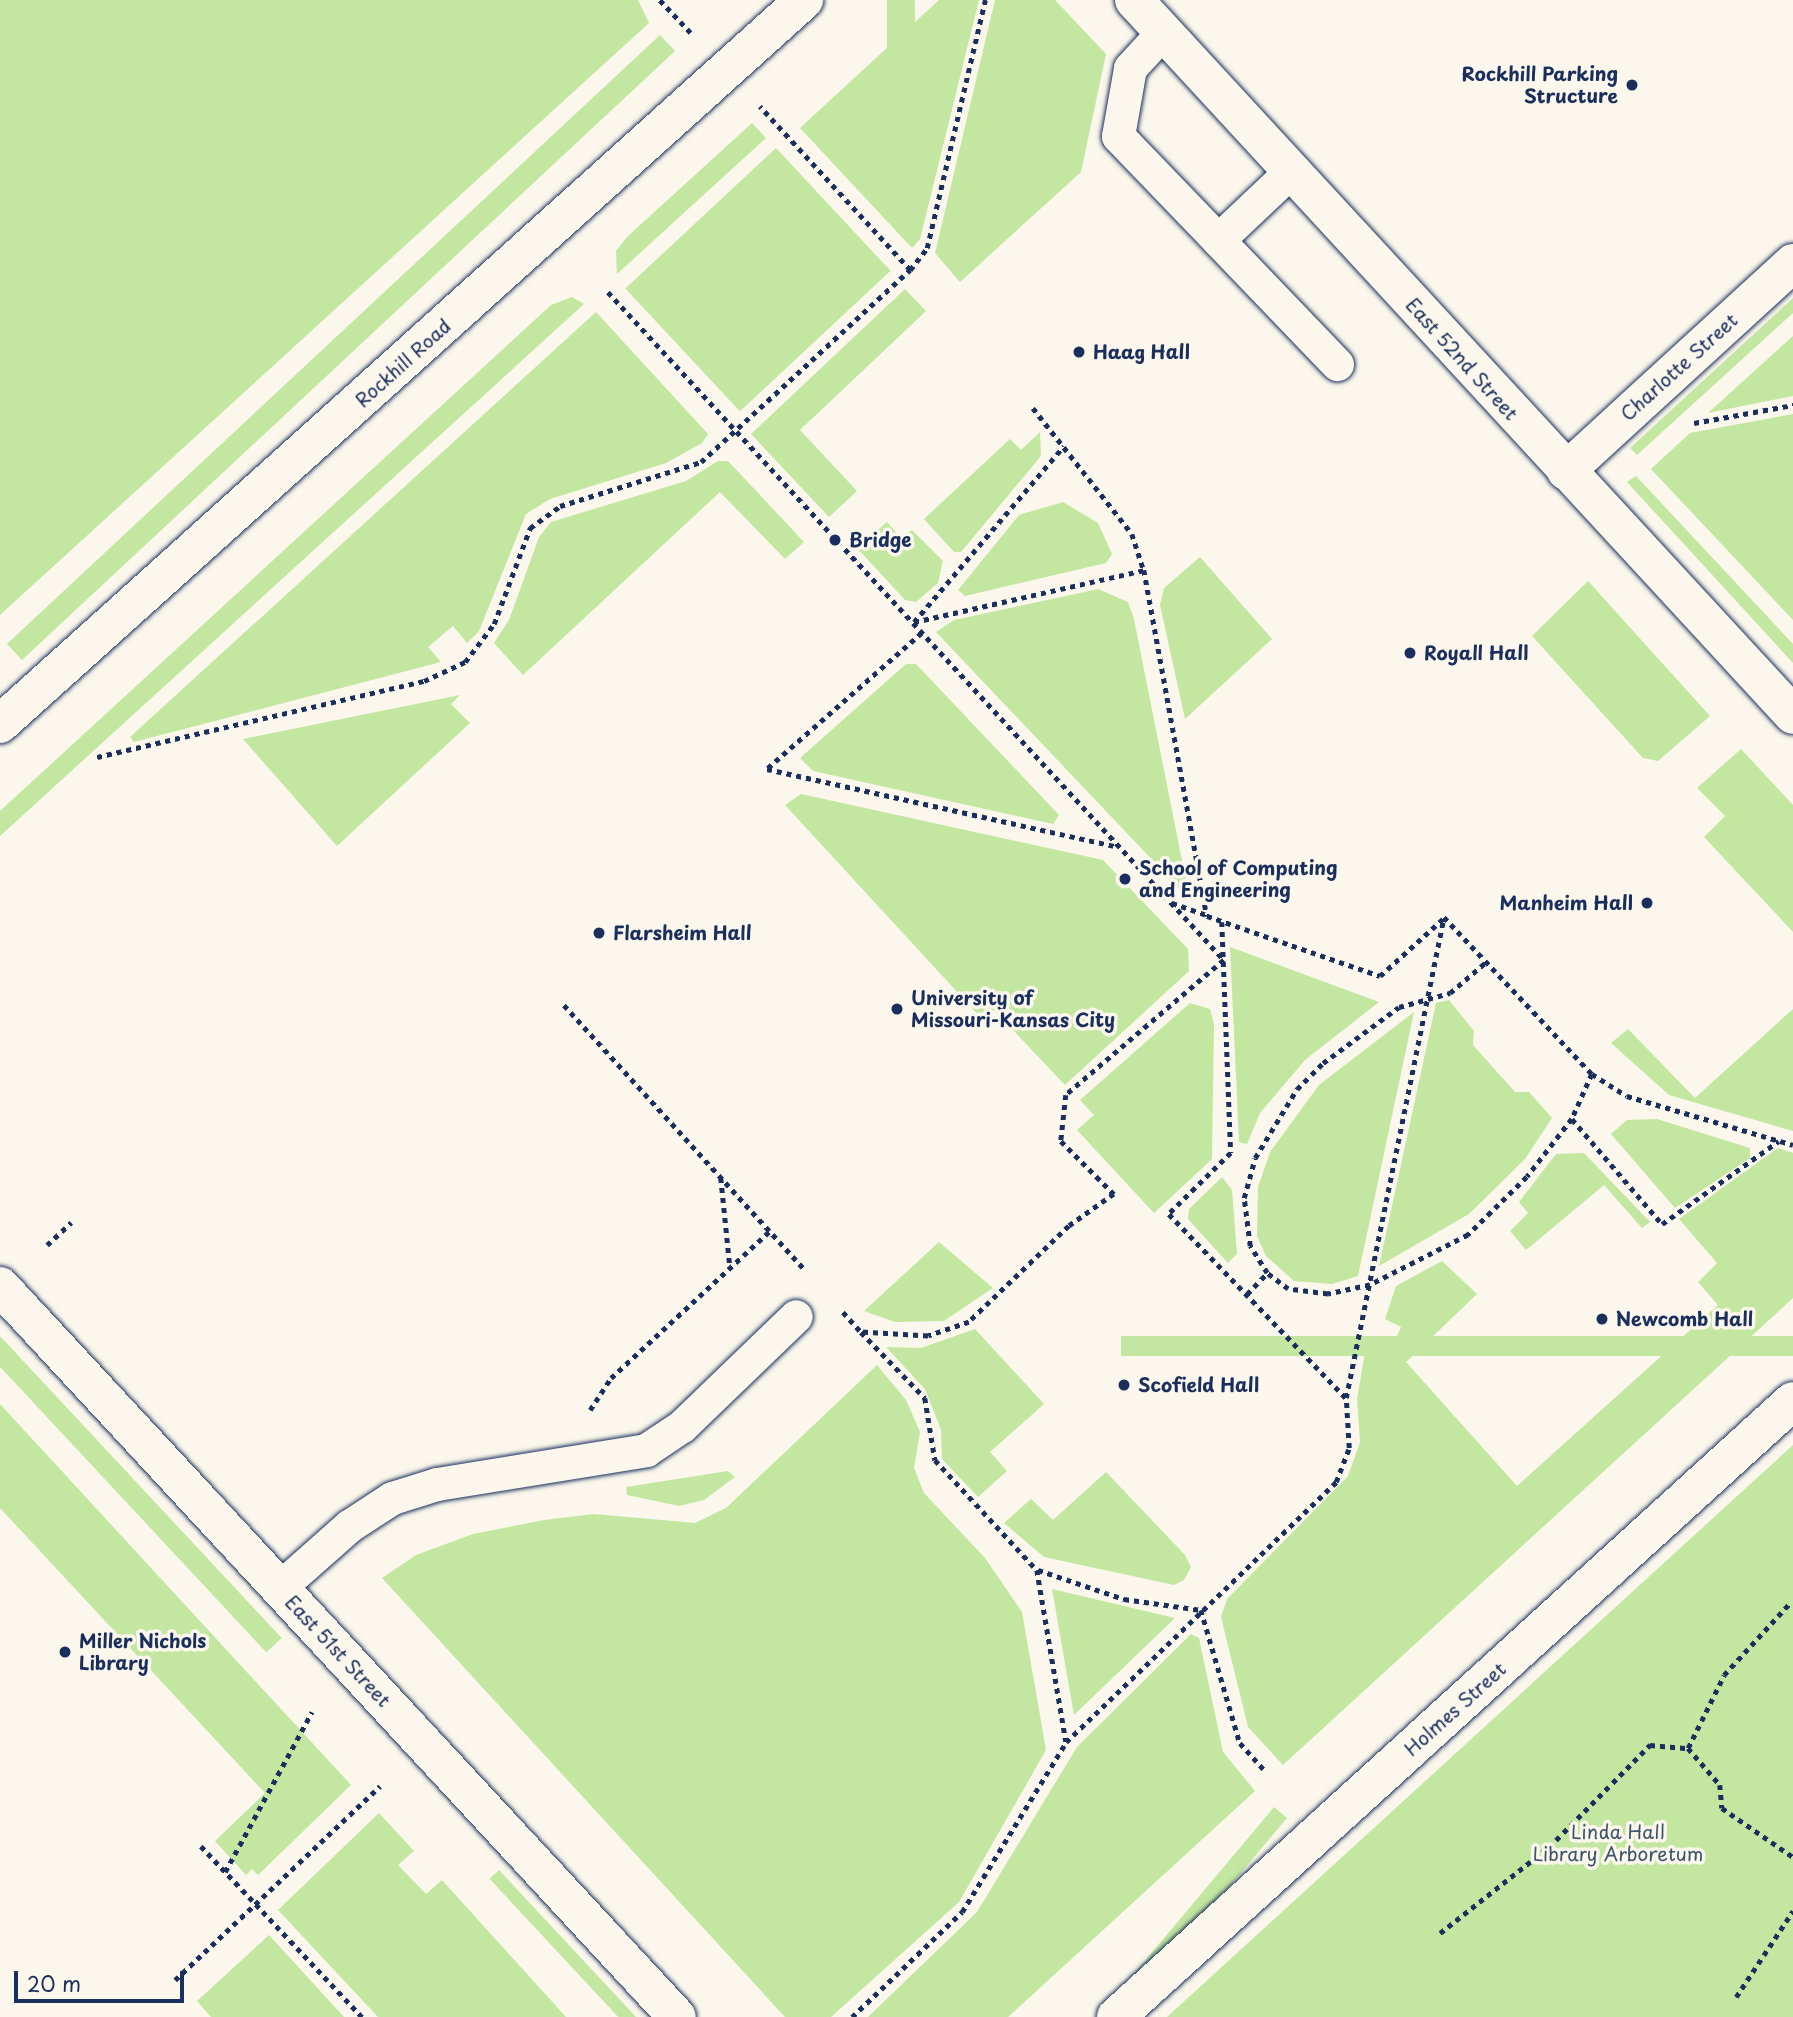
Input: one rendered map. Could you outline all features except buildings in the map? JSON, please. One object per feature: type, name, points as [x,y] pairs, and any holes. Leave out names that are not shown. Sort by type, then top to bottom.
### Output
[{"type":"street","name":"Rockhill Road","points":[[0,724],[804,0]]},
{"type":"street","name":"East 52nd Street","points":[[1134,0],[1793,715]]},
{"type":"street","name":"Charlotte Street","points":[[1566,471],[1793,263]]},
{"type":"street","name":"East 51st Street","points":[[0,1286],[677,2017]]},
{"type":"street","name":"Holmes Street","points":[[1116,2017],[1793,1401]]},
{"type":"lane","points":[[1163,32],[1130,68],[1118,136],[1337,364]]},
{"type":"lane","points":[[1218,240],[1291,171]]},
{"type":"lane","points":[[279,1588],[349,1526],[392,1498],[437,1484],[569,1467],[646,1450],[682,1426],[796,1316]]},
{"type":"path","points":[[97,757],[425,681],[465,662],[494,624],[530,528],[560,506],[701,462],[910,270],[928,248],[985,0]]},
{"type":"path","points":[[727,71],[910,270]]},
{"type":"path","points":[[608,292],[1224,960]]},
{"type":"path","points":[[1686,425],[1793,405]]},
{"type":"path","points":[[1033,408],[1132,534],[1144,570],[1208,916]]},
{"type":"path","points":[[913,622],[1064,446]]},
{"type":"path","points":[[913,622],[1144,570]]},
{"type":"path","points":[[922,633],[767,769],[1119,847]]},
{"type":"path","points":[[1171,903],[1380,976],[1444,917]]},
{"type":"path","points":[[1444,917],[1592,1074],[1627,1096],[1793,1145]]},
{"type":"path","points":[[852,2017],[962,1912],[1066,1741],[1336,1482],[1349,1448],[1346,1398],[1444,917]]},
{"type":"path","points":[[1222,922],[1231,1153],[1170,1214],[1346,1398]]},
{"type":"path","points":[[862,1332],[928,1336],[969,1322],[1069,1226],[1114,1194],[1061,1142],[1066,1096],[1224,960]]},
{"type":"path","points":[[1486,961],[1450,993],[1399,1007],[1323,1063],[1297,1089],[1255,1158],[1244,1198],[1251,1245],[1268,1273],[1288,1289],[1328,1294],[1370,1285],[1468,1235],[1527,1177],[1572,1119],[1592,1074]]},
{"type":"path","points":[[564,1005],[806,1271]]},
{"type":"path","points":[[1572,1119],[1662,1224],[1779,1141]]},
{"type":"path","points":[[721,1177],[730,1267]]},
{"type":"path","points":[[47,1245],[71,1223]]},
{"type":"path","points":[[580,1424],[611,1378],[770,1231]]},
{"type":"path","points":[[1247,1294],[1268,1273]]},
{"type":"path","points":[[834,1302],[925,1398],[935,1460],[1037,1570],[1124,1599],[1201,1610]]},
{"type":"path","points":[[1037,1570],[1066,1741]]},
{"type":"path","points":[[1688,1748],[1724,1675],[1790,1603]]},
{"type":"path","points":[[1201,1610],[1240,1743],[1266,1772]]},
{"type":"path","points":[[226,1872],[312,1712]]},
{"type":"path","points":[[1440,1933],[1549,1847],[1650,1745],[1688,1748],[1720,1785],[1722,1808],[1793,1857]]},
{"type":"path","points":[[175,1980],[380,1786]]},
{"type":"path","points":[[201,1846],[362,2017]]},
{"type":"path","points":[[1736,1997],[1793,1910]]},
{"type":"green space","points":[[0,0],[638,0],[649,23],[0,615]]},
{"type":"green space","points":[[887,0],[915,0],[915,151],[887,151]]},
{"type":"green space","points":[[939,0],[979,0],[920,239],[912,248],[800,128]]},
{"type":"green space","points":[[995,0],[1055,0],[1106,54],[1081,172],[960,282],[935,253]]},
{"type":"green space","points":[[660,35],[675,51],[22,660],[7,644]]},
{"type":"green space","points":[[752,123],[766,138],[617,274],[616,251],[627,237]]},
{"type":"green space","points":[[776,148],[891,271],[740,411],[625,288]]},
{"type":"green space","points":[[905,289],[926,311],[800,430],[857,491],[829,517],[751,434]]},
{"type":"green space","points":[[572,297],[584,304],[0,836],[0,811],[551,305]]},
{"type":"green space","points":[[1793,298],[1793,313],[1637,455],[1630,448]]},
{"type":"green space","points":[[596,312],[708,434],[702,443],[666,463],[550,499],[526,514],[479,631],[467,643],[453,626],[428,647],[441,662],[134,742],[130,737]]},
{"type":"green space","points":[[1793,336],[1793,396],[1708,413]]},
{"type":"green space","points":[[1793,414],[1793,620],[1651,469],[1690,433]]},
{"type":"green space","points":[[1040,432],[1041,456],[961,552],[954,552],[924,519],[1010,439],[1021,450]]},
{"type":"green space","points":[[718,461],[728,461],[804,542],[785,559],[720,492],[523,675],[494,643],[509,620],[539,537],[551,522],[686,481]]},
{"type":"green space","points":[[1636,476],[1793,644],[1793,663],[1627,482]]},
{"type":"green space","points":[[1063,502],[1098,523],[1112,554],[1106,563],[965,596],[958,590],[1019,515]]},
{"type":"green space","points":[[887,522],[901,538],[912,530],[943,561],[938,583],[916,602],[905,600],[857,548]]},
{"type":"green space","points":[[1200,557],[1272,639],[1185,719],[1160,605],[1164,588]]},
{"type":"green space","points":[[1588,581],[1710,716],[1658,761],[1643,758],[1532,636]]},
{"type":"green space","points":[[1098,589],[1128,602],[1134,619],[1187,886],[1178,887],[936,632],[954,620]]},
{"type":"green space","points":[[906,664],[916,664],[1059,815],[1053,824],[813,771],[800,758]]},
{"type":"green space","points":[[460,695],[451,704],[470,723],[337,846],[243,739]]},
{"type":"green space","points":[[1741,749],[1793,805],[1793,932],[1704,837],[1725,816],[1697,788]]},
{"type":"green space","points":[[801,794],[1103,860],[1188,949],[1189,971],[1065,1085],[994,1010],[983,1020],[785,805]]},
{"type":"green space","points":[[1230,947],[1379,1002],[1305,1060],[1260,1113],[1247,1144],[1239,1142]]},
{"type":"green space","points":[[1449,1000],[1474,1031],[1473,1045],[1515,1092],[1529,1092],[1552,1118],[1525,1159],[1469,1214],[1379,1266],[1436,1003]]},
{"type":"green space","points":[[1190,1003],[1210,1009],[1214,1024],[1212,1159],[1154,1213],[1077,1130],[1094,1115],[1080,1100]]},
{"type":"green space","points":[[1793,1009],[1793,1131],[1669,1095],[1611,1043],[1628,1029],[1695,1098]]},
{"type":"green space","points":[[1414,1012],[1358,1276],[1332,1284],[1294,1281],[1266,1256],[1257,1236],[1258,1187],[1270,1152],[1319,1085]]},
{"type":"green space","points":[[1657,1119],[1750,1148],[1750,1158],[1675,1208],[1611,1134],[1627,1120]]},
{"type":"green space","points":[[1778,1148],[1793,1153],[1793,1298],[1283,1765],[1248,1727],[1221,1617],[1227,1599],[1348,1476],[1360,1442],[1357,1399],[1365,1352],[1378,1354],[1383,1343],[1393,1346],[1401,1327],[1385,1319],[1396,1286],[1442,1261],[1477,1294],[1406,1362],[1517,1486],[1718,1305],[1698,1282],[1717,1263],[1679,1219]]},
{"type":"green space","points":[[1584,1153],[1650,1222],[1642,1228],[1604,1185],[1526,1250],[1510,1231],[1528,1213],[1519,1202],[1556,1154]]},
{"type":"green space","points":[[1222,1177],[1232,1190],[1237,1254],[1228,1263],[1188,1219],[1189,1209]]},
{"type":"green space","points":[[939,1242],[993,1288],[944,1321],[895,1322],[864,1311]]},
{"type":"green space","points":[[975,1329],[1044,1404],[990,1452],[1007,1471],[978,1497],[942,1459],[941,1430],[925,1389],[886,1347],[921,1348]]},
{"type":"green space","points":[[0,1336],[282,1638],[266,1652],[0,1367]]},
{"type":"green space","points":[[1121,1336],[1793,1336],[1793,1356],[1121,1356]]},
{"type":"green space","points":[[877,1365],[906,1400],[920,1432],[914,1468],[924,1493],[985,1558],[1022,1612],[1046,1750],[959,1902],[831,2017],[785,2017],[382,1578],[416,1555],[473,1534],[544,1520],[594,1514],[695,1523],[726,1508]]},
{"type":"green space","points":[[0,1404],[351,1785],[258,1875],[252,1869],[246,1875],[215,1841],[265,1793],[0,1508]]},
{"type":"green space","name":"Linda Hall Library Arboretum","points":[[1793,1445],[1793,2017],[1167,2017]]},
{"type":"green space","points":[[728,1471],[735,1477],[704,1500],[679,1506],[627,1495],[626,1487]]},
{"type":"green space","points":[[1106,1472],[1185,1555],[1191,1567],[1184,1580],[1174,1585],[1044,1557],[1004,1523],[1031,1499],[1053,1520]]},
{"type":"green space","points":[[1052,1589],[1175,1618],[1074,1715]]},
{"type":"green space","points":[[1191,1634],[1199,1638],[1223,1752],[1255,1791],[1008,2017],[868,2017],[977,1912],[1077,1747]]},
{"type":"green space","points":[[1274,1807],[1287,1818],[1120,2017],[1098,2017]]},
{"type":"green space","points":[[379,1813],[414,1851],[398,1865],[426,1894],[442,1880],[566,2017],[378,2017],[278,1910]]},
{"type":"green space","points":[[499,1870],[636,2017],[618,2017],[489,1879]]},
{"type":"green space","points":[[269,1935],[344,2017],[211,2017],[197,2001]]},
{"type":"place","name":"Rockhill Parking Structure","points":[[1632,85]]},
{"type":"place","name":"Haag Hall","points":[[1079,352]]},
{"type":"place","name":"Bridge","points":[[835,540]]},
{"type":"place","name":"Royall Hall","points":[[1410,653]]},
{"type":"place","name":"School of Computing and Engineering","points":[[1125,879]]},
{"type":"place","name":"Manheim Hall","points":[[1647,903]]},
{"type":"place","name":"Flarsheim Hall","points":[[599,933]]},
{"type":"place","name":"University of Missouri-Kansas City","points":[[897,1009]]},
{"type":"place","name":"Newcomb Hall","points":[[1602,1319]]},
{"type":"place","name":"Scofield Hall","points":[[1124,1385]]},
{"type":"place","name":"Miller Nichols Library","points":[[65,1652]]}]
